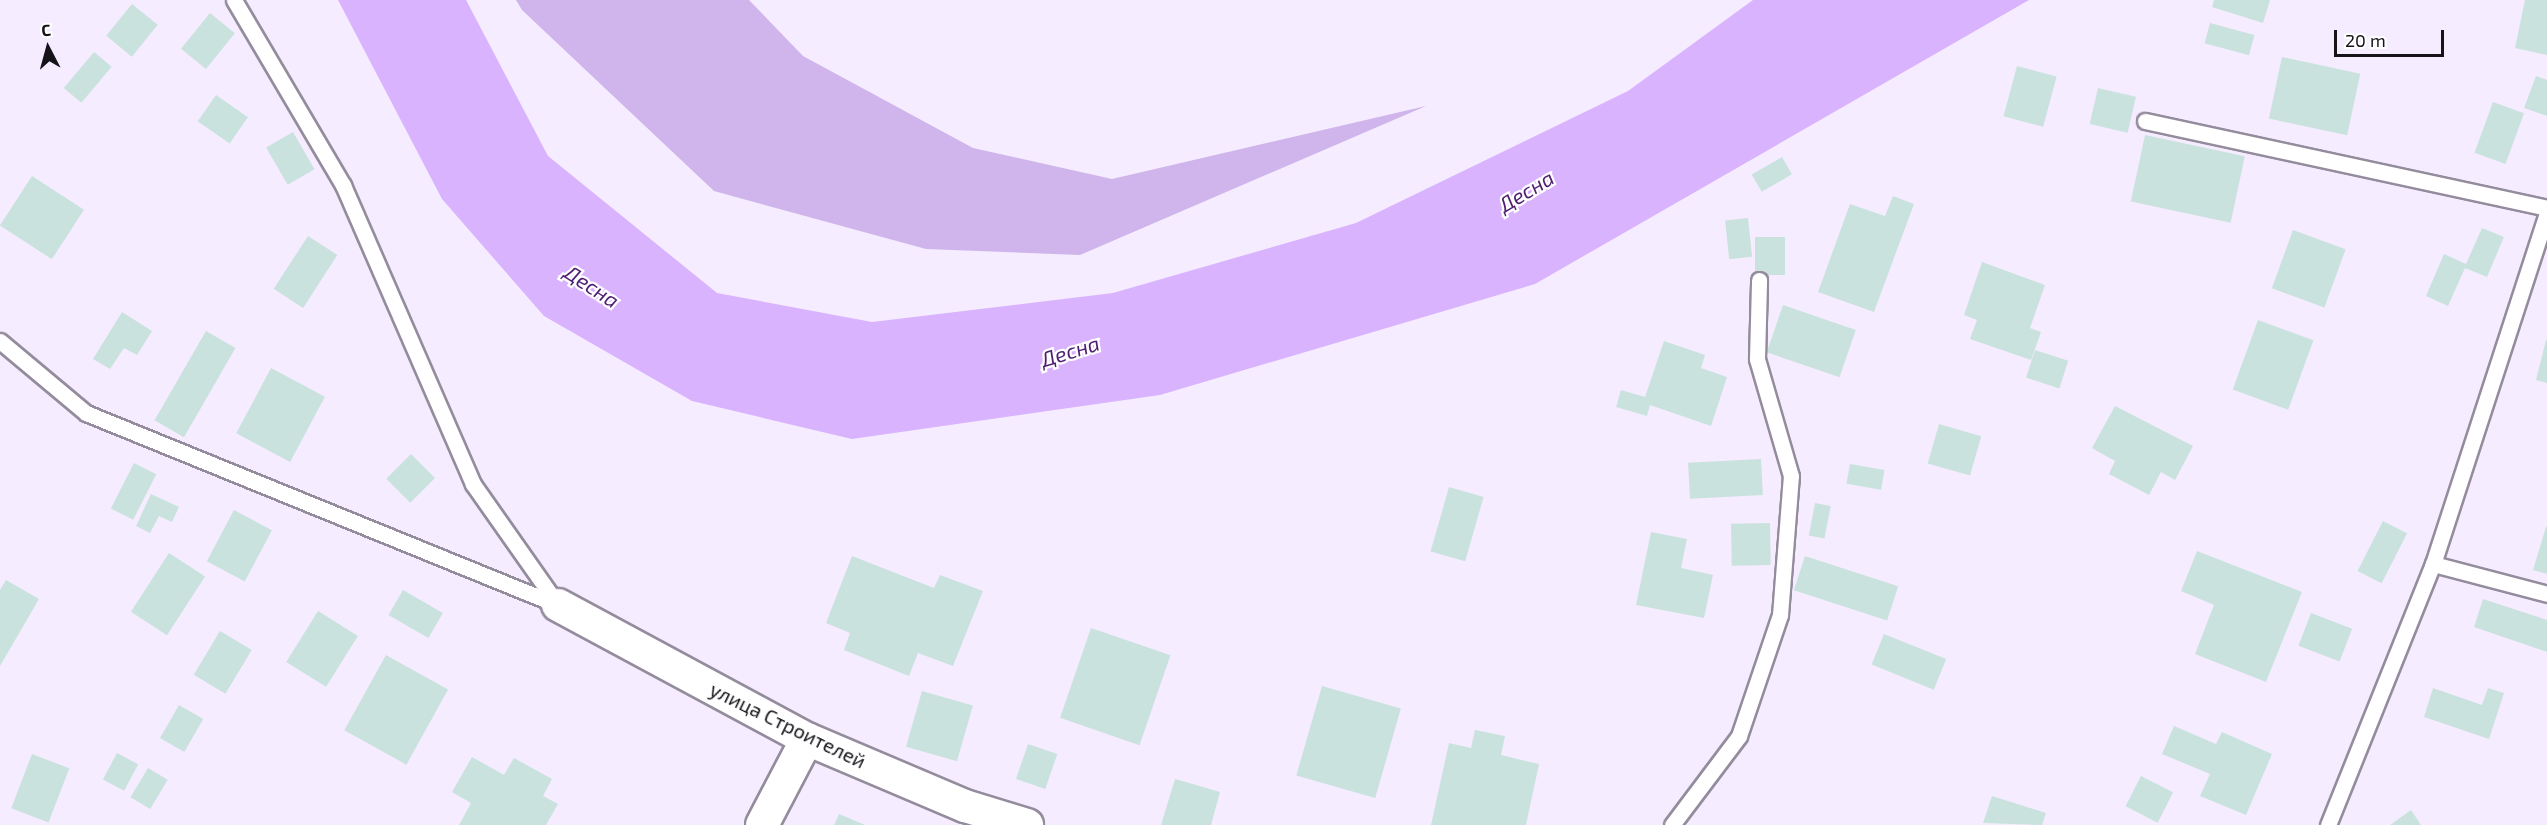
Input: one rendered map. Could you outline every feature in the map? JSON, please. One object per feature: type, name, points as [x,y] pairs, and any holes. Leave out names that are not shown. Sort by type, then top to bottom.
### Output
[{"type":"street","name":"улица Строителей","points":[[558,605],[807,739],[965,806],[1027,825]]},
{"type":"street","points":[[762,825],[807,739]]},
{"type":"lane","points":[[234,0],[343,185],[472,484],[558,605]]},
{"type":"lane","points":[[2145,121],[2547,210],[2542,241],[2433,564],[2328,825]]},
{"type":"lane","points":[[1672,825],[1739,736],[1780,615],[1791,476],[1757,359],[1760,280]]},
{"type":"lane","points":[[0,341],[86,413],[558,605]]},
{"type":"lane","points":[[2433,564],[2547,594]]},
{"type":"shaded area","points":[[516,0],[749,0],[803,56],[973,148],[1112,179],[1426,106],[1080,255],[926,249],[714,191],[522,10]]},
{"type":"water","name":"Десна","points":[[338,0],[466,0],[548,156],[717,293],[872,322],[1113,293],[1356,223],[1628,91],[1753,0],[2029,0],[1535,284],[1160,395],[852,439],[692,401],[544,316],[442,199]]},
{"type":"building","points":[[2214,0],[2270,0],[2263,23],[2212,7]]},
{"type":"building","points":[[2525,0],[2547,0],[2547,55],[2515,48]]},
{"type":"building","points":[[132,4],[158,25],[132,57],[106,36]]},
{"type":"building","points":[[210,13],[235,33],[206,69],[181,49]]},
{"type":"building","points":[[2210,23],[2254,35],[2249,55],[2205,43]]},
{"type":"building","points":[[94,52],[112,67],[81,103],[64,88]]},
{"type":"building","points":[[2282,57],[2360,74],[2347,135],[2269,119]]},
{"type":"building","points":[[2017,66],[2057,77],[2043,127],[2004,116]]},
{"type":"building","points":[[2536,76],[2547,80],[2547,116],[2524,108]]},
{"type":"building","points":[[2098,88],[2136,97],[2128,133],[2090,124]]},
{"type":"building","points":[[216,95],[248,117],[230,144],[198,121]]},
{"type":"building","points":[[2493,102],[2524,113],[2506,164],[2475,153]]},
{"type":"building","points":[[293,132],[314,169],[288,185],[266,148]]},
{"type":"building","points":[[2145,135],[2245,156],[2231,223],[2131,202]]},
{"type":"building","points":[[1782,157],[1792,174],[1762,192],[1752,174]]},
{"type":"building","points":[[32,176],[84,210],[52,259],[0,226]]},
{"type":"building","points":[[1893,196],[1914,204],[1874,312],[1818,292],[1850,204],[1885,216]]},
{"type":"building","points":[[1748,218],[1752,257],[1729,259],[1725,220]]},
{"type":"building","points":[[2482,228],[2504,237],[2487,277],[2465,268],[2448,306],[2426,296],[2444,254],[2466,264]]},
{"type":"building","points":[[2293,230],[2346,249],[2324,307],[2272,288]]},
{"type":"building","points":[[308,236],[337,255],[303,308],[274,289]]},
{"type":"building","points":[[1755,237],[1785,237],[1785,275],[1755,275]]},
{"type":"building","points":[[1982,262],[2045,285],[2030,328],[2041,332],[2031,360],[1970,339],[1977,320],[1964,315]]},
{"type":"building","points":[[1783,305],[1856,330],[1840,377],[1767,352]]},
{"type":"building","points":[[122,312],[152,331],[137,355],[124,348],[110,369],[93,359]]},
{"type":"building","points":[[2258,320],[2313,340],[2288,410],[2233,390]]},
{"type":"building","points":[[206,331],[235,348],[184,437],[154,420]]},
{"type":"building","points":[[2547,340],[2547,383],[2536,380]]},
{"type":"building","points":[[1664,341],[1705,355],[1701,368],[1727,377],[1711,426],[1650,405],[1647,416],[1616,407],[1621,390],[1645,397]]},
{"type":"building","points":[[2035,350],[2068,361],[2059,388],[2026,378]]},
{"type":"building","points":[[271,368],[325,397],[290,462],[236,433]]},
{"type":"building","points":[[2115,406],[2193,446],[2175,480],[2161,472],[2149,495],[2109,474],[2115,461],[2092,448]]},
{"type":"building","points":[[1939,424],[1981,436],[1970,476],[1928,463]]},
{"type":"building","points":[[411,454],[435,478],[410,503],[386,479]]},
{"type":"building","points":[[1761,459],[1763,495],[1690,499],[1688,463]]},
{"type":"building","points":[[134,463],[156,474],[133,520],[111,508]]},
{"type":"building","points":[[1850,464],[1884,470],[1881,490],[1847,484]]},
{"type":"building","points":[[1449,487],[1484,497],[1465,561],[1431,551]]},
{"type":"building","points":[[151,494],[179,507],[172,522],[159,516],[150,533],[136,526]]},
{"type":"building","points":[[1815,503],[1831,506],[1824,538],[1809,535]]},
{"type":"building","points":[[234,510],[272,530],[245,581],[207,561]]},
{"type":"building","points":[[2383,521],[2407,533],[2382,583],[2358,571]]},
{"type":"building","points":[[1770,523],[1771,565],[1732,566],[1731,524]]},
{"type":"building","points":[[2547,527],[2547,574],[2533,570]]},
{"type":"building","points":[[1651,532],[1687,539],[1681,568],[1713,575],[1704,618],[1636,605]]},
{"type":"building","points":[[2197,551],[2302,592],[2266,682],[2195,654],[2214,605],[2181,591]]},
{"type":"building","points":[[169,553],[205,576],[167,635],[131,612]]},
{"type":"building","points":[[852,556],[934,588],[940,575],[983,591],[953,666],[918,653],[909,676],[844,650],[850,633],[826,623]]},
{"type":"building","points":[[1805,556],[1898,586],[1887,621],[1794,590]]},
{"type":"building","points":[[6,580],[39,599],[0,666],[0,590]]},
{"type":"building","points":[[403,590],[443,613],[428,638],[388,615]]},
{"type":"building","points":[[2483,599],[2547,620],[2547,652],[2474,627]]},
{"type":"building","points":[[318,611],[358,636],[326,687],[286,662]]},
{"type":"building","points":[[2311,613],[2352,629],[2340,661],[2298,646]]},
{"type":"building","points":[[1091,628],[1170,655],[1139,745],[1060,718]]},
{"type":"building","points":[[220,631],[252,650],[225,694],[194,675]]},
{"type":"building","points":[[1884,634],[1946,659],[1934,690],[1872,665]]},
{"type":"building","points":[[386,655],[448,689],[406,765],[344,730]]},
{"type":"building","points":[[1322,686],[1401,709],[1375,798],[1296,775]]},
{"type":"building","points":[[2433,688],[2482,705],[2488,688],[2504,693],[2489,739],[2424,717]]},
{"type":"building","points":[[922,691],[973,706],[957,761],[906,747]]},
{"type":"building","points":[[179,705],[203,719],[184,752],[160,738]]},
{"type":"building","points":[[2174,726],[2216,744],[2222,732],[2272,754],[2246,815],[2200,796],[2210,774],[2162,754]]},
{"type":"building","points":[[1475,730],[1505,736],[1501,755],[1539,764],[1526,825],[1431,825],[1449,743],[1471,748]]},
{"type":"building","points":[[1028,744],[1057,754],[1045,789],[1016,779]]},
{"type":"building","points":[[117,753],[138,764],[124,791],[103,779]]},
{"type":"building","points":[[32,754],[69,768],[49,822],[11,808]]},
{"type":"building","points":[[472,757],[504,775],[514,758],[552,779],[543,796],[558,804],[546,825],[459,825],[471,803],[452,792]]},
{"type":"building","points":[[148,768],[168,780],[150,809],[130,797]]},
{"type":"building","points":[[2141,776],[2173,792],[2158,823],[2126,806]]},
{"type":"building","points":[[1175,779],[1220,792],[1211,825],[1161,825]]},
{"type":"building","points":[[1992,796],[2046,813],[2042,825],[1983,823]]},
{"type":"building","points":[[2411,810],[2421,825],[2390,825]]},
{"type":"building","points":[[839,814],[865,825],[834,825]]}]
